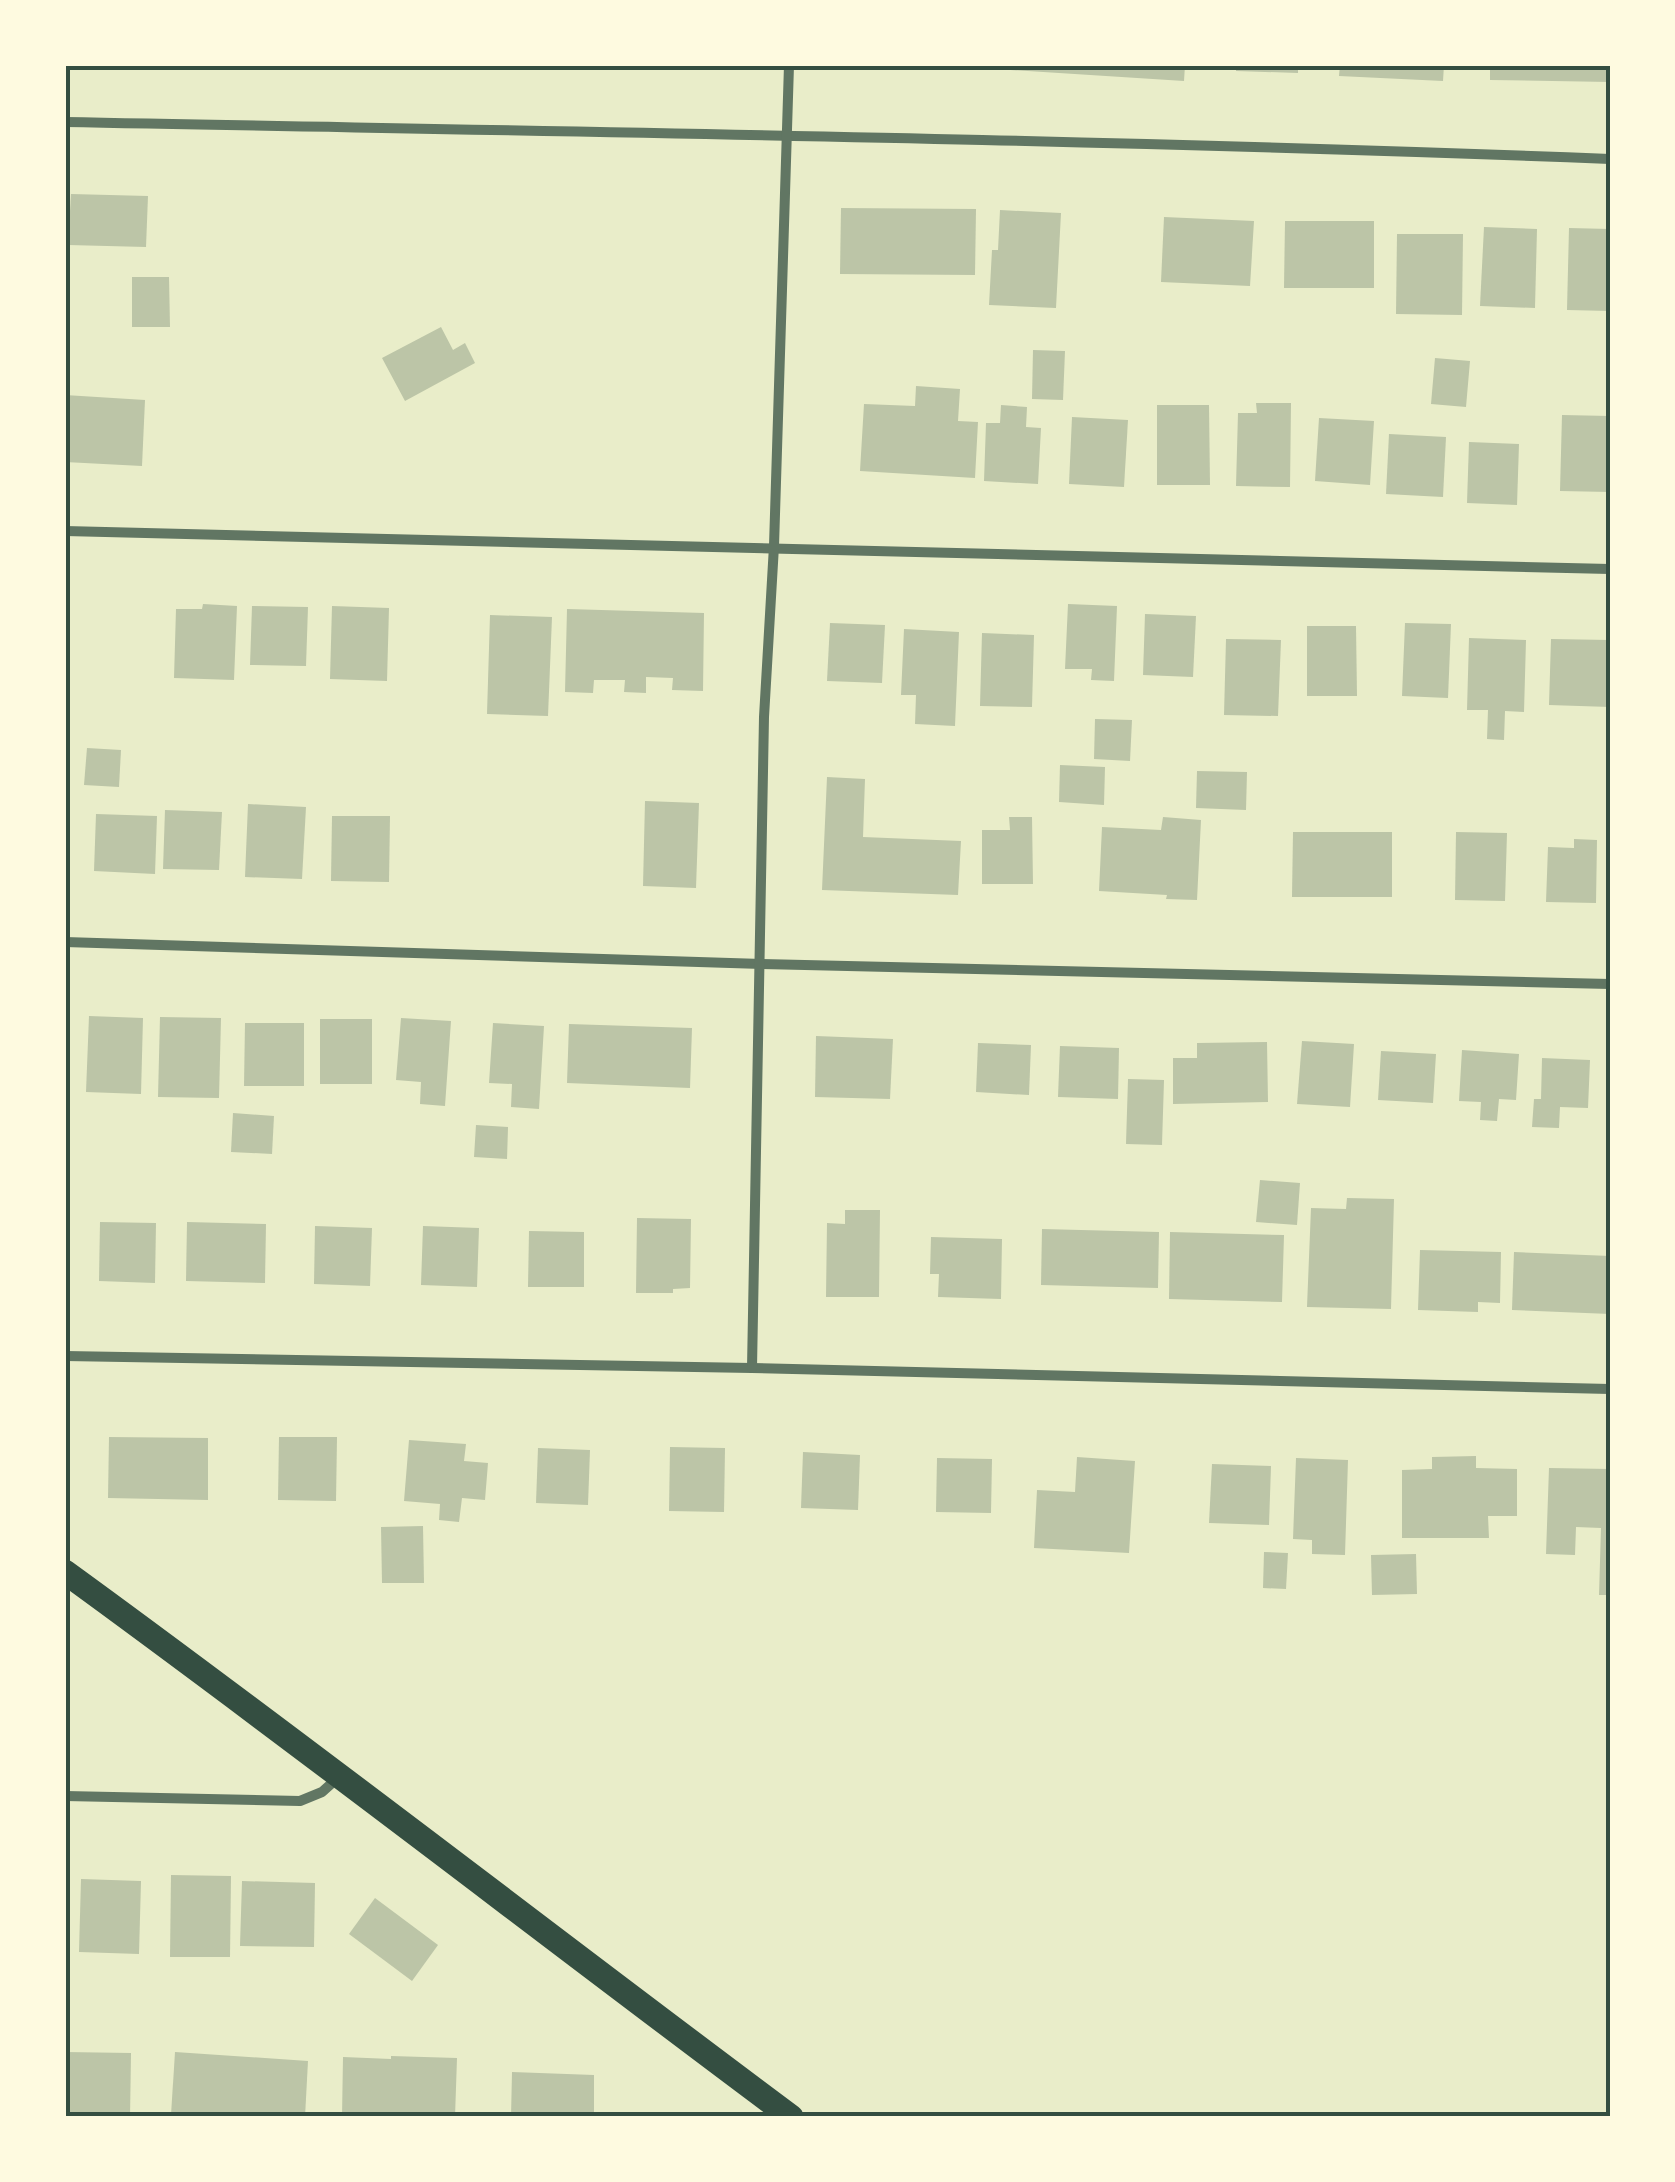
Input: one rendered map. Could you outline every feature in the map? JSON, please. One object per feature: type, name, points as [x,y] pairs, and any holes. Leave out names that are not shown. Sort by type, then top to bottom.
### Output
[{"type":"main road","points":[[65,1572],[791,2117]]},
{"type":"street","points":[[752,1368],[764,717],[774,546],[789,65]]},
{"type":"street","points":[[65,122],[1204,143],[1610,158]]},
{"type":"street","points":[[65,531],[1610,569]]},
{"type":"street","points":[[65,942],[762,964],[1610,984]]},
{"type":"street","points":[[65,1356],[1610,1389]]},
{"type":"street","points":[[65,1796],[300,1801],[322,1792],[341,1776]]},
{"type":"building","points":[[1185,65],[1184,81],[980,68]]},
{"type":"building","points":[[1236,65],[1298,65],[1298,73],[1236,71]]},
{"type":"building","points":[[1340,65],[1444,65],[1443,81],[1339,76]]},
{"type":"building","points":[[1490,65],[1610,65],[1610,82],[1490,80]]},
{"type":"building","points":[[71,194],[148,196],[146,247],[68,245]]},
{"type":"building","points":[[841,208],[976,209],[975,275],[840,274]]},
{"type":"building","points":[[1000,210],[1061,213],[1056,308],[989,305],[992,250],[998,250]]},
{"type":"building","points":[[1164,217],[1254,221],[1250,286],[1161,282]]},
{"type":"building","points":[[1285,221],[1374,221],[1374,288],[1284,288]]},
{"type":"building","points":[[1484,227],[1537,229],[1535,308],[1480,306]]},
{"type":"building","points":[[1569,228],[1610,229],[1610,311],[1567,310]]},
{"type":"building","points":[[1397,234],[1463,234],[1462,315],[1396,314]]},
{"type":"building","points":[[132,277],[169,277],[170,327],[132,327]]},
{"type":"building","points":[[441,327],[453,350],[465,343],[475,363],[405,401],[382,358]]},
{"type":"building","points":[[1033,350],[1065,351],[1063,400],[1032,399]]},
{"type":"building","points":[[1435,358],[1470,361],[1466,407],[1431,404]]},
{"type":"building","points":[[916,386],[960,389],[958,421],[978,422],[975,478],[860,471],[864,404],[915,406]]},
{"type":"building","points":[[65,395],[145,400],[142,466],[65,462]]},
{"type":"building","points":[[1256,403],[1291,403],[1290,487],[1236,486],[1238,413],[1257,413]]},
{"type":"building","points":[[1001,405],[1027,407],[1026,427],[1041,428],[1038,484],[984,481],[986,423],[1000,423]]},
{"type":"building","points":[[1157,405],[1209,405],[1210,485],[1157,485]]},
{"type":"building","points":[[1562,415],[1610,416],[1610,492],[1560,491]]},
{"type":"building","points":[[1072,417],[1128,420],[1124,487],[1069,484]]},
{"type":"building","points":[[1319,418],[1374,421],[1370,485],[1315,481]]},
{"type":"building","points":[[1389,434],[1446,437],[1443,497],[1386,494]]},
{"type":"building","points":[[1469,442],[1519,444],[1517,505],[1467,503]]},
{"type":"building","points":[[203,604],[237,606],[234,680],[174,678],[176,609],[202,609]]},
{"type":"building","points":[[1068,604],[1117,606],[1114,681],[1091,680],[1092,669],[1065,669]]},
{"type":"building","points":[[252,606],[308,607],[306,666],[250,665]]},
{"type":"building","points":[[332,606],[389,608],[387,681],[330,679]]},
{"type":"building","points":[[567,609],[704,613],[703,691],[672,690],[673,678],[646,677],[646,693],[624,692],[625,680],[594,680],[593,693],[565,692]]},
{"type":"building","points":[[1145,614],[1196,616],[1193,677],[1143,675]]},
{"type":"building","points":[[490,615],[552,617],[548,716],[487,714]]},
{"type":"building","points":[[830,623],[885,625],[882,683],[827,681]]},
{"type":"building","points":[[1405,623],[1451,624],[1448,698],[1402,696]]},
{"type":"building","points":[[1307,626],[1356,626],[1357,696],[1307,696]]},
{"type":"building","points":[[904,629],[959,632],[955,726],[915,724],[916,695],[901,695]]},
{"type":"building","points":[[982,633],[1034,635],[1032,707],[980,706]]},
{"type":"building","points":[[1469,638],[1526,640],[1524,712],[1505,711],[1504,740],[1487,739],[1488,710],[1467,710]]},
{"type":"building","points":[[1226,639],[1281,640],[1278,716],[1224,715]]},
{"type":"building","points":[[1551,639],[1610,640],[1610,707],[1549,705]]},
{"type":"building","points":[[1095,719],[1132,720],[1130,761],[1094,759]]},
{"type":"building","points":[[87,748],[121,750],[119,787],[84,785]]},
{"type":"building","points":[[1060,765],[1105,767],[1104,805],[1059,802]]},
{"type":"building","points":[[1197,771],[1247,772],[1246,810],[1196,808]]},
{"type":"building","points":[[827,777],[865,779],[863,837],[961,841],[958,895],[822,890]]},
{"type":"building","points":[[645,801],[699,803],[696,888],[643,886]]},
{"type":"building","points":[[248,804],[306,807],[302,879],[245,877]]},
{"type":"building","points":[[165,810],[222,812],[219,870],[163,869]]},
{"type":"building","points":[[96,814],[157,816],[155,874],[94,871]]},
{"type":"building","points":[[332,816],[390,816],[389,882],[331,881]]},
{"type":"building","points":[[1009,817],[1032,817],[1033,884],[982,884],[982,830],[1010,830]]},
{"type":"building","points":[[1163,817],[1201,820],[1197,900],[1099,891],[1102,827],[1161,830]]},
{"type":"building","points":[[1293,832],[1392,832],[1392,897],[1292,897]]},
{"type":"building","points":[[1456,832],[1507,833],[1505,901],[1455,900]]},
{"type":"building","points":[[1574,839],[1597,840],[1596,903],[1546,902],[1548,847],[1574,848]]},
{"type":"building","points":[[89,1016],[143,1018],[141,1094],[86,1092]]},
{"type":"building","points":[[160,1017],[221,1018],[219,1098],[158,1097]]},
{"type":"building","points":[[401,1018],[451,1021],[445,1106],[420,1104],[421,1082],[396,1080]]},
{"type":"building","points":[[320,1019],[372,1019],[372,1084],[320,1084]]},
{"type":"building","points":[[245,1023],[304,1023],[304,1086],[244,1086]]},
{"type":"building","points":[[493,1023],[544,1026],[539,1109],[511,1107],[512,1084],[489,1083]]},
{"type":"building","points":[[569,1024],[692,1028],[690,1088],[567,1083]]},
{"type":"building","points":[[816,1036],[893,1039],[890,1099],[815,1097]]},
{"type":"building","points":[[1302,1041],[1354,1044],[1350,1107],[1297,1104]]},
{"type":"building","points":[[1267,1042],[1268,1102],[1173,1104],[1173,1058],[1197,1058],[1197,1043]]},
{"type":"building","points":[[978,1043],[1031,1045],[1029,1095],[976,1092]]},
{"type":"building","points":[[1060,1046],[1119,1048],[1118,1099],[1058,1097]]},
{"type":"building","points":[[1462,1050],[1519,1054],[1516,1100],[1499,1099],[1497,1121],[1480,1120],[1481,1102],[1459,1101]]},
{"type":"building","points":[[1381,1051],[1436,1054],[1433,1103],[1378,1100]]},
{"type":"building","points":[[1542,1058],[1590,1060],[1588,1108],[1560,1107],[1559,1128],[1532,1127],[1534,1099],[1541,1099]]},
{"type":"building","points":[[1128,1079],[1164,1080],[1162,1145],[1126,1144]]},
{"type":"building","points":[[233,1113],[274,1116],[272,1154],[231,1152]]},
{"type":"building","points":[[476,1125],[508,1127],[507,1159],[474,1157]]},
{"type":"building","points":[[1260,1180],[1300,1183],[1297,1225],[1256,1222]]},
{"type":"building","points":[[1347,1198],[1394,1199],[1391,1309],[1307,1307],[1311,1208],[1346,1209]]},
{"type":"building","points":[[845,1210],[880,1210],[879,1297],[826,1297],[827,1223],[845,1224]]},
{"type":"building","points":[[637,1218],[691,1219],[690,1288],[673,1289],[673,1293],[636,1293]]},
{"type":"building","points":[[100,1222],[156,1223],[155,1283],[99,1281]]},
{"type":"building","points":[[187,1222],[266,1224],[265,1283],[186,1281]]},
{"type":"building","points":[[315,1226],[372,1228],[370,1286],[314,1284]]},
{"type":"building","points":[[423,1226],[479,1228],[477,1287],[421,1285]]},
{"type":"building","points":[[1042,1229],[1159,1232],[1158,1288],[1041,1285]]},
{"type":"building","points":[[529,1231],[584,1232],[584,1287],[528,1287]]},
{"type":"building","points":[[1170,1232],[1284,1235],[1282,1302],[1169,1299]]},
{"type":"building","points":[[931,1237],[1002,1239],[1001,1299],[938,1297],[939,1274],[930,1274]]},
{"type":"building","points":[[1420,1250],[1501,1252],[1500,1303],[1478,1302],[1478,1312],[1418,1310]]},
{"type":"building","points":[[1514,1252],[1610,1256],[1610,1314],[1512,1310]]},
{"type":"building","points":[[109,1437],[208,1438],[208,1500],[108,1498]]},
{"type":"building","points":[[279,1437],[337,1437],[336,1501],[278,1500]]},
{"type":"building","points":[[409,1440],[466,1444],[464,1461],[488,1463],[485,1500],[462,1498],[459,1522],[439,1520],[440,1504],[404,1501]]},
{"type":"building","points":[[670,1447],[725,1448],[724,1512],[669,1511]]},
{"type":"building","points":[[538,1448],[590,1450],[588,1505],[536,1503]]},
{"type":"building","points":[[803,1452],[860,1455],[858,1510],[801,1508]]},
{"type":"building","points":[[1476,1456],[1476,1468],[1517,1469],[1517,1516],[1488,1516],[1489,1538],[1402,1538],[1402,1470],[1432,1469],[1432,1457]]},
{"type":"building","points":[[1077,1457],[1135,1461],[1129,1553],[1034,1548],[1037,1490],[1075,1492]]},
{"type":"building","points":[[937,1458],[992,1459],[991,1513],[936,1512]]},
{"type":"building","points":[[1296,1458],[1348,1460],[1345,1555],[1312,1554],[1312,1540],[1293,1539]]},
{"type":"building","points":[[1212,1464],[1271,1466],[1269,1525],[1209,1523]]},
{"type":"building","points":[[1549,1468],[1610,1469],[1610,1595],[1599,1595],[1601,1528],[1576,1527],[1575,1555],[1546,1554]]},
{"type":"building","points":[[423,1526],[424,1583],[382,1583],[381,1527]]},
{"type":"building","points":[[1264,1552],[1288,1553],[1286,1589],[1263,1588]]},
{"type":"building","points":[[1416,1554],[1417,1594],[1372,1595],[1371,1555]]},
{"type":"building","points":[[171,1875],[231,1876],[230,1957],[170,1957]]},
{"type":"building","points":[[81,1879],[141,1881],[139,1954],[79,1952]]},
{"type":"building","points":[[242,1881],[315,1883],[314,1947],[240,1946]]},
{"type":"building","points":[[375,1898],[438,1945],[412,1981],[349,1934]]},
{"type":"building","points":[[65,2052],[131,2053],[130,2117],[65,2116]]},
{"type":"building","points":[[175,2052],[308,2061],[305,2117],[171,2115]]},
{"type":"building","points":[[343,2057],[457,2058],[455,2117],[342,2117]]},
{"type":"building","points":[[512,2072],[594,2075],[594,2113],[620,2117],[511,2117]]}]
